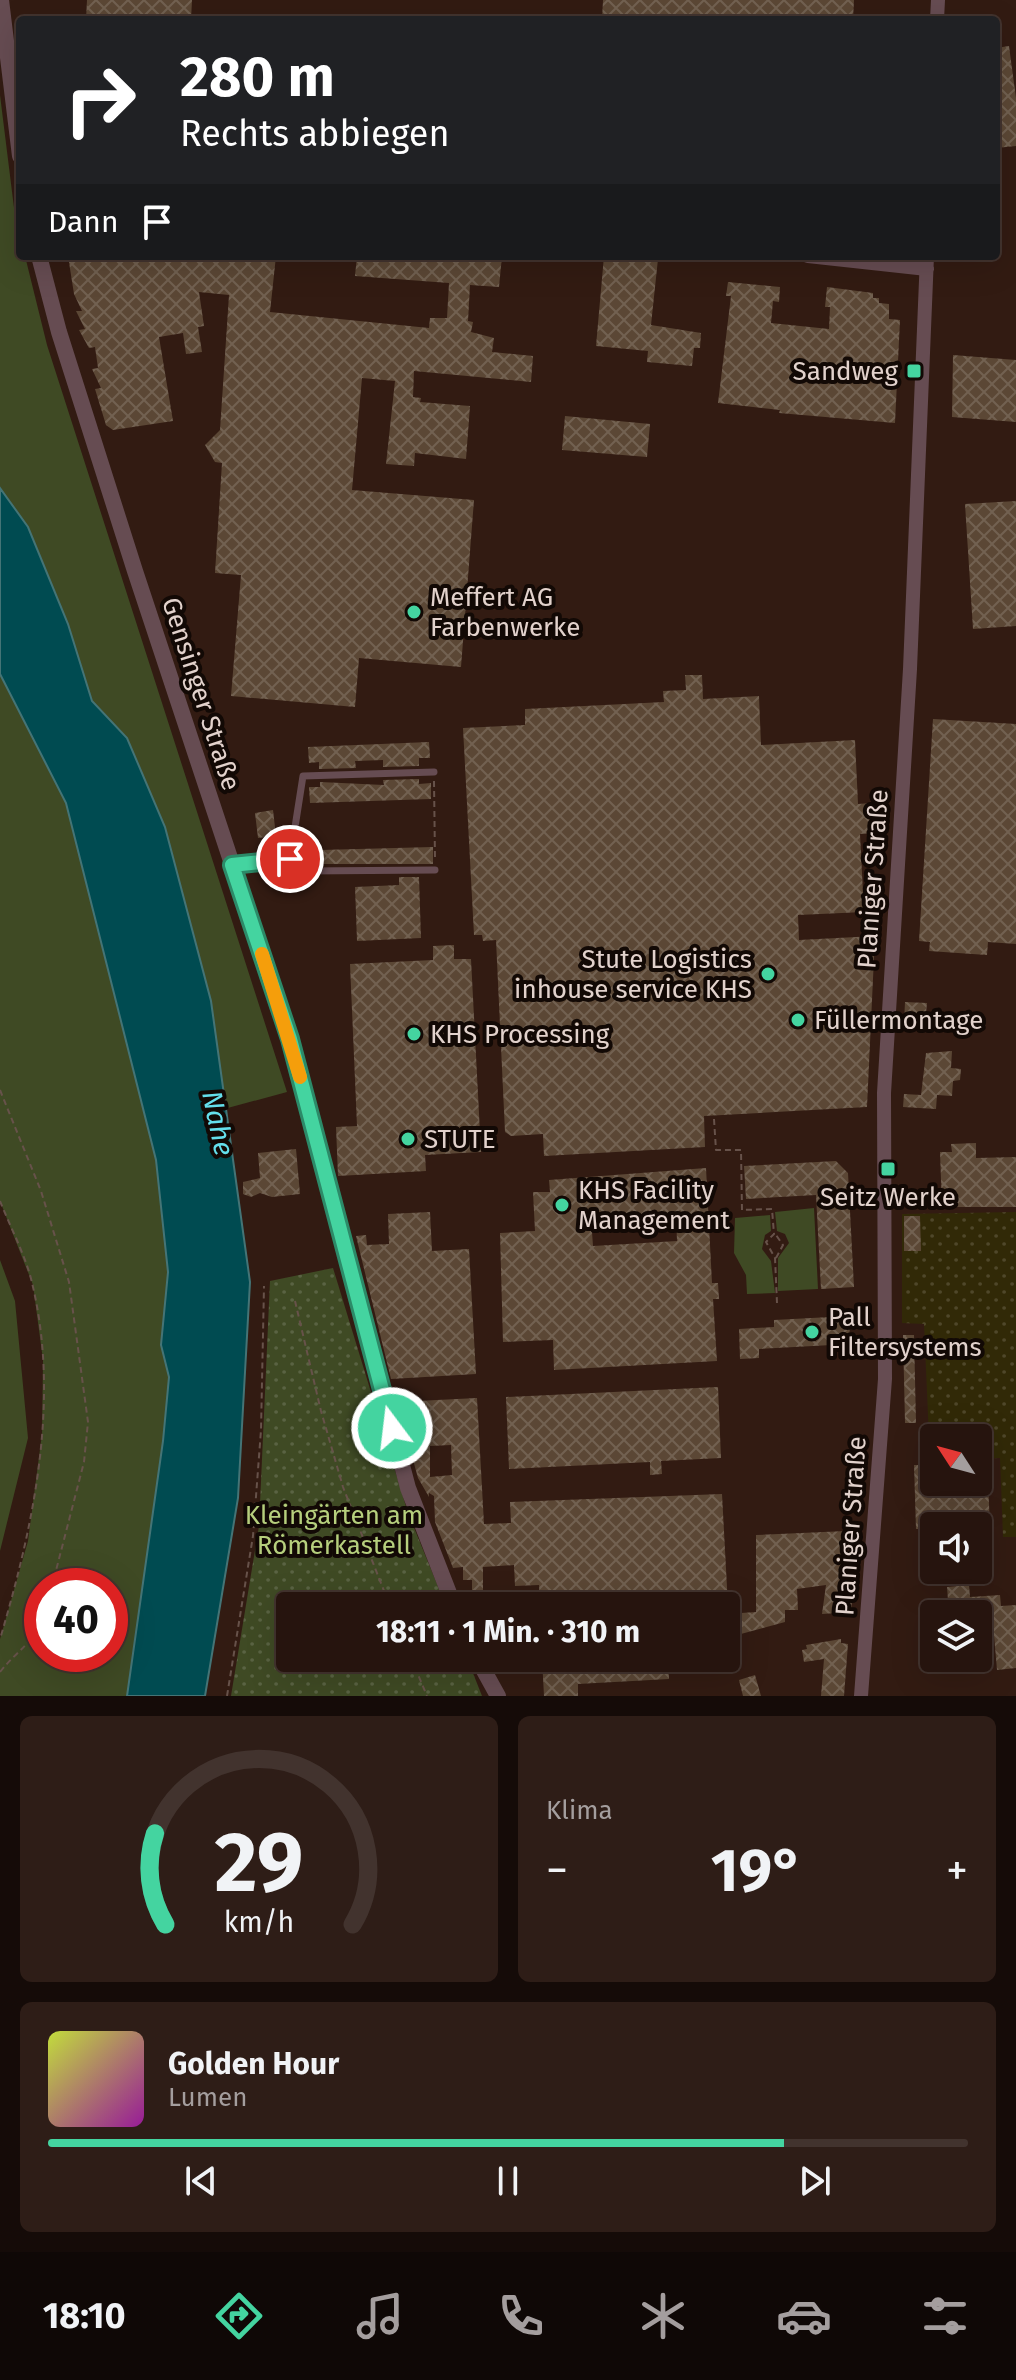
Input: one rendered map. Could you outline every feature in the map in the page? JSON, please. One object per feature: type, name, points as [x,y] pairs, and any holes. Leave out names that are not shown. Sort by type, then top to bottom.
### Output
[{"type":"street","points":[[1,0],[16,123]]},
{"type":"street","name":"Gensinger Straße","points":[[40,260],[73,377],[290,1039],[408,1488],[449,1592]]},
{"type":"street","points":[[887,260],[927,262]]},
{"type":"street","name":"Planiger Straße","points":[[861,1696],[885,1379],[884,1093],[912,624],[927,262]]},
{"type":"street","points":[[485,1672],[498,1696]]},
{"type":"lane","points":[[290,859],[303,776],[434,772]]},
{"type":"lane","points":[[232,865],[290,859],[305,871],[435,870]]},
{"type":"path","points":[[434,772],[435,870]]},
{"type":"path","points":[[0,1090],[41,1191],[69,1282],[88,1422],[84,1462],[57,1568]]},
{"type":"path","points":[[714,1119],[716,1150],[741,1150],[742,1210],[772,1209],[774,1234],[766,1242],[775,1258],[777,1303]]},
{"type":"path","points":[[0,1201],[33,1285],[43,1360],[42,1434],[28,1541],[0,1638]]},
{"type":"path","points":[[774,1234],[783,1240],[775,1258]]},
{"type":"path","points":[[227,1696],[253,1536],[262,1415],[264,1286]]},
{"type":"path","points":[[295,1301],[343,1487],[384,1592]]},
{"type":"path","points":[[0,1672],[13,1656],[24,1650]]},
{"type":"path","points":[[417,1672],[427,1696]]},
{"type":"green space","points":[[0,95],[16,224],[16,260],[26,260],[47,345],[287,1092],[224,1109],[211,1001],[127,738],[92,701],[68,624],[28,528],[0,488]]},
{"type":"green space","points":[[0,674],[66,803],[156,1160],[168,1272],[161,1345],[169,1377],[163,1441],[127,1696],[0,1696],[0,1639],[28,1541],[42,1434],[43,1360],[33,1285],[0,1201]]},
{"type":"green space","points":[[814,1208],[818,1289],[778,1291],[778,1258],[789,1243],[785,1234],[777,1231],[775,1212]]},
{"type":"green space","points":[[770,1215],[771,1231],[765,1235],[762,1249],[771,1261],[775,1293],[747,1294],[746,1275],[734,1253],[735,1218]]},
{"type":"green space","points":[[0,1260],[15,1301],[28,1438],[0,1551]]},
{"type":"green space","name":"Kleingärten am Römerkastell","points":[[333,1268],[408,1513],[440,1592],[276,1592],[276,1672],[473,1672],[482,1696],[231,1696],[259,1526],[270,1281]]},
{"type":"sand","points":[[1016,1212],[1016,1537],[1003,1537],[1000,1458],[992,1458],[992,1424],[928,1424],[924,1324],[902,1323],[902,1214]]},
{"type":"water","name":"Nahe","points":[[0,488],[28,527],[68,624],[92,701],[127,738],[165,827],[211,1001],[250,1282],[238,1498],[205,1696],[127,1696],[163,1441],[169,1377],[161,1345],[168,1272],[156,1160],[66,803],[0,674]]},
{"type":"building","points":[[87,0],[192,0],[191,16],[86,16]]},
{"type":"building","points":[[603,0],[854,0],[853,16],[602,16]]},
{"type":"building","points":[[1009,46],[1016,98],[1016,146],[1000,148],[1000,47]]},
{"type":"building","points":[[69,260],[276,260],[270,312],[429,328],[430,318],[447,318],[449,283],[355,276],[357,260],[502,260],[499,287],[470,285],[468,321],[473,322],[471,332],[494,338],[492,352],[533,356],[531,382],[414,371],[413,397],[421,398],[420,402],[470,406],[466,459],[415,453],[414,466],[386,464],[395,381],[362,378],[352,490],[474,500],[461,667],[359,658],[355,707],[231,696],[241,575],[215,573],[222,463],[215,462],[205,445],[220,430],[229,295],[199,292],[204,326],[198,327],[202,352],[186,354],[183,333],[159,337],[173,421],[113,430],[106,425],[95,389],[101,388],[92,369],[98,368],[95,347],[89,348],[79,330],[85,329],[76,311],[82,311],[74,294]]},
{"type":"building","points":[[604,260],[658,260],[651,325],[701,333],[700,348],[694,348],[692,366],[647,362],[648,351],[596,346]]},
{"type":"building","points":[[728,282],[780,287],[779,302],[773,301],[771,323],[829,329],[830,307],[825,307],[827,287],[873,293],[873,298],[879,298],[879,303],[889,304],[889,319],[900,320],[895,423],[779,413],[780,410],[718,403],[731,296],[726,296]]},
{"type":"building","points":[[953,355],[1016,360],[1016,422],[952,417]]},
{"type":"building","points":[[565,416],[650,424],[647,457],[562,450]]},
{"type":"building","points":[[1016,501],[1016,626],[973,629],[965,504]]},
{"type":"building","points":[[685,675],[702,675],[703,699],[759,696],[761,745],[855,740],[858,804],[871,803],[873,833],[860,834],[864,912],[798,915],[799,940],[875,936],[867,1107],[704,1116],[705,1147],[544,1156],[543,1134],[511,1136],[505,1132],[496,940],[483,941],[482,935],[474,935],[463,728],[525,725],[525,709],[664,702],[663,691],[686,690]]},
{"type":"building","points":[[933,719],[1016,724],[1016,944],[988,942],[987,955],[929,951],[930,942],[919,941]]},
{"type":"building","points":[[429,742],[430,758],[419,758],[419,766],[383,767],[383,760],[355,761],[356,768],[319,769],[319,762],[309,763],[308,747]]},
{"type":"building","points":[[419,779],[419,784],[431,783],[431,799],[310,803],[309,787],[320,787],[320,782],[384,785],[383,780]]},
{"type":"building","points":[[273,810],[276,836],[258,838],[255,813]]},
{"type":"building","points":[[433,847],[433,864],[320,864],[320,850]]},
{"type":"building","points":[[399,877],[419,877],[421,938],[357,941],[355,887],[399,885]]},
{"type":"building","name":"KHS Processing","points":[[454,945],[454,959],[471,959],[481,1152],[425,1155],[426,1171],[338,1176],[336,1127],[357,1126],[350,964],[433,960],[433,946]]},
{"type":"building","points":[[905,1002],[927,1003],[925,1024],[904,1023]]},
{"type":"building","points":[[952,1051],[951,1068],[961,1069],[960,1080],[953,1081],[952,1096],[937,1095],[936,1109],[903,1107],[904,1094],[921,1095],[926,1053]]},
{"type":"building","points":[[976,1143],[976,1158],[1016,1157],[1016,1207],[942,1207],[940,1152],[952,1152],[951,1144]]},
{"type":"building","points":[[296,1149],[300,1194],[272,1197],[260,1193],[251,1197],[243,1194],[243,1182],[260,1178],[258,1153]]},
{"type":"building","points":[[836,1161],[848,1173],[854,1287],[821,1289],[816,1195],[746,1199],[744,1166]]},
{"type":"building","points":[[706,1168],[712,1283],[718,1283],[719,1299],[713,1299],[717,1361],[554,1370],[553,1340],[503,1342],[500,1233],[535,1231],[533,1192],[550,1192],[549,1180]],"holes":[[[676,1214],[677,1241],[593,1246],[591,1218]]]},
{"type":"building","points":[[430,1212],[432,1251],[469,1249],[476,1374],[391,1379],[356,1236],[366,1235],[367,1245],[389,1244],[388,1214]]},
{"type":"building","points":[[904,1216],[920,1216],[921,1251],[904,1251]]},
{"type":"building","name":"Pall Filtersystems","points":[[849,1316],[850,1344],[759,1349],[759,1358],[740,1359],[739,1329],[774,1327],[774,1320]]},
{"type":"building","points":[[903,1335],[914,1335],[916,1423],[905,1423]]},
{"type":"building","points":[[718,1387],[721,1458],[661,1461],[662,1474],[650,1475],[650,1462],[509,1469],[506,1397]]},
{"type":"building","points":[[477,1398],[484,1524],[511,1523],[510,1502],[722,1494],[727,1592],[539,1592],[539,1585],[515,1586],[514,1565],[483,1567],[483,1592],[472,1592],[472,1580],[463,1580],[463,1567],[453,1568],[435,1522],[434,1496],[429,1493],[429,1497],[418,1478],[397,1402]],"holes":[[[451,1445],[452,1475],[430,1477],[430,1446]]]},
{"type":"building","points":[[914,1465],[920,1465],[920,1496],[989,1496],[989,1512],[920,1512],[920,1529],[916,1529]]},
{"type":"building","points":[[846,1531],[849,1582],[853,1586],[851,1612],[822,1614],[826,1585],[797,1589],[798,1610],[785,1610],[785,1622],[740,1634],[740,1613],[756,1612],[756,1535]]},
{"type":"building","points":[[969,1585],[970,1597],[1000,1595],[1001,1606],[1016,1605],[1016,1668],[997,1670],[992,1600],[948,1600],[947,1587]]},
{"type":"building","points":[[841,1639],[841,1643],[848,1644],[844,1696],[821,1696],[824,1659],[804,1662],[802,1650],[807,1649],[806,1645]]},
{"type":"building","points":[[543,1672],[669,1672],[669,1679],[578,1684],[578,1696],[544,1696]]},
{"type":"building","points":[[755,1675],[761,1696],[743,1696],[739,1680]]},
{"type":"slow traffic","points":[[262,954],[300,1077]]},
{"type":"place","name":"Sandweg","points":[[914,371]]},
{"type":"place","name":"Meffert AG Farbenwerke","points":[[414,612]]},
{"type":"place","name":"Stute Logistics inhouse service KHS","points":[[768,974]]},
{"type":"place","name":"Füllermontage","points":[[798,1020]]},
{"type":"place","name":"KHS Processing","points":[[414,1034]]},
{"type":"place","name":"STUTE","points":[[408,1139]]},
{"type":"place","name":"Seitz Werke","points":[[888,1169]]},
{"type":"place","name":"KHS Facility Management","points":[[562,1205]]},
{"type":"place","name":"Pall Filtersystems","points":[[812,1332]]},
{"type":"route","points":[[290,859],[232,865],[290,1039],[392,1428]]}]
